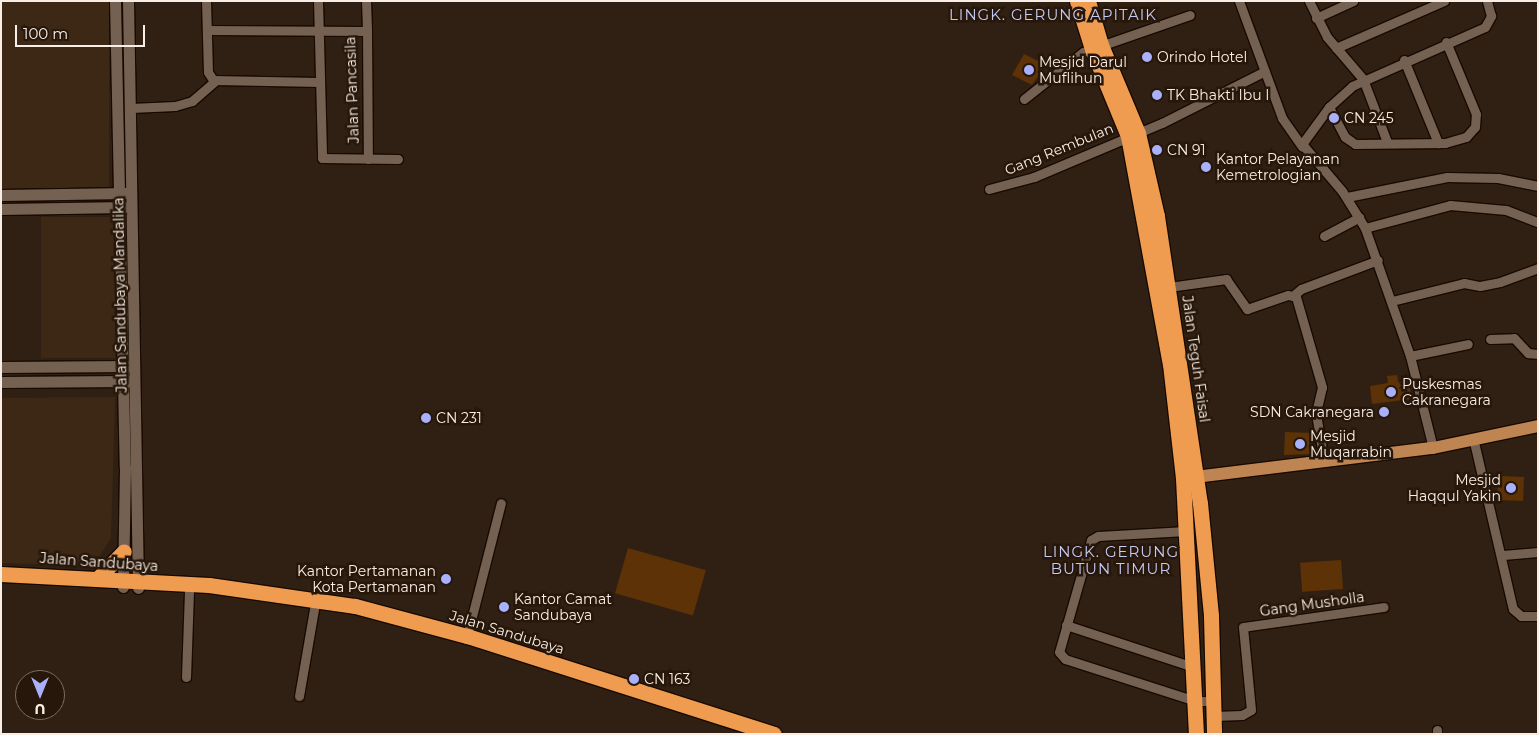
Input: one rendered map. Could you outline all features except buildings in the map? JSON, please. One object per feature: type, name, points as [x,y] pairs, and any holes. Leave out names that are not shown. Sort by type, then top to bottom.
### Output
[{"type":"highway","name":"Jalan Teguh Faisal","points":[[1077,1],[1133,134],[1169,287],[1189,478],[1186,531],[1192,616],[1196,734]]},
{"type":"highway","name":"Jalan Teguh Faisal","points":[[1088,1],[1096,47]]},
{"type":"highway","name":"Jalan Teguh Faisal","points":[[1133,134],[1211,616],[1215,708],[1214,734]]},
{"type":"highway","points":[[98,578],[124,551]]},
{"type":"highway","name":"Jalan Sandubaya","points":[[1,576],[225,590],[316,598],[467,636],[774,734]]},
{"type":"highway","name":"Jalan Sandubaya","points":[[1,576],[98,578],[189,591],[225,590]]},
{"type":"highway","points":[[1192,616],[1211,616]]},
{"type":"main road","points":[[116,1],[124,366],[124,551],[131,584]]},
{"type":"main road","name":"Jalan Sandubaya Mandalika","points":[[128,1],[136,366],[131,584]]},
{"type":"main road","points":[[1,195],[133,193]]},
{"type":"main road","points":[[1,209],[133,207]]},
{"type":"main road","points":[[1,367],[136,366]]},
{"type":"main road","points":[[1,382],[136,381]]},
{"type":"main road","points":[[1189,478],[1474,442],[1538,426]]},
{"type":"street","points":[[206,1],[208,72],[215,81]]},
{"type":"street","points":[[318,1],[322,158],[398,160]]},
{"type":"street","points":[[366,1],[366,31]]},
{"type":"street","points":[[1239,1],[1285,124],[1302,147],[1347,198],[1365,228],[1378,260],[1410,356],[1433,448]]},
{"type":"street","points":[[1309,1],[1316,18],[1336,48],[1363,79],[1387,142]]},
{"type":"street","points":[[1316,18],[1353,1]]},
{"type":"street","points":[[1336,48],[1430,4],[1444,1]]},
{"type":"street","points":[[1302,147],[1304,137],[1329,107],[1363,79],[1446,42],[1480,30],[1490,20],[1487,1]]},
{"type":"street","points":[[1024,99],[1053,73],[1096,47],[1190,15]]},
{"type":"street","name":"Jalan Pancasila","points":[[208,30],[366,31],[368,159]]},
{"type":"street","points":[[1329,107],[1349,141],[1438,143],[1466,137],[1477,121],[1446,42]]},
{"type":"street","points":[[1404,60],[1438,143]]},
{"type":"street","name":"Gang Rembulan","points":[[989,189],[1034,177],[1133,134],[1265,72]]},
{"type":"street","points":[[131,108],[175,106],[192,101],[215,81],[319,82]]},
{"type":"street","points":[[1347,198],[1447,177],[1498,178],[1538,186]]},
{"type":"street","points":[[1365,228],[1450,205],[1506,210],[1538,222]]},
{"type":"street","points":[[1324,236],[1359,217]]},
{"type":"street","points":[[1169,287],[1226,279],[1247,309],[1293,295],[1301,289],[1378,260]]},
{"type":"street","points":[[1392,301],[1464,283],[1480,286],[1500,282],[1538,268]]},
{"type":"street","points":[[1293,295],[1322,387],[1316,414],[1324,462]]},
{"type":"street","points":[[1490,339],[1514,338],[1528,354],[1538,354]]},
{"type":"street","points":[[1410,356],[1468,344]]},
{"type":"street","points":[[1474,442],[1503,555],[1513,609],[1522,616],[1538,616]]},
{"type":"street","points":[[467,636],[501,503]]},
{"type":"street","points":[[1186,531],[1092,538],[1087,545],[1059,649],[1064,659],[1215,708]]},
{"type":"street","points":[[1503,555],[1538,552]]},
{"type":"street","points":[[186,677],[189,591]]},
{"type":"street","points":[[299,696],[316,598]]},
{"type":"street","name":"Gang Musholla","points":[[1215,708],[1242,715],[1251,710],[1245,627],[1384,607]]},
{"type":"street","points":[[1066,624],[1194,667]]},
{"type":"shaded area","points":[[1,1],[109,1],[109,190],[1,190]]},
{"type":"shaded area","points":[[41,217],[115,217],[115,358],[41,358]]},
{"type":"shaded area","points":[[115,397],[111,538],[93,566],[1,563],[1,398]]},
{"type":"place","name":"Orindo Hotel","points":[[1147,57]]},
{"type":"place","name":"Mesjid Darul Muflihun","points":[[1029,70]]},
{"type":"place","name":"TK Bhakti Ibu I","points":[[1157,95]]},
{"type":"place","name":"CN 245","points":[[1334,118]]},
{"type":"place","name":"CN 91","points":[[1157,150]]},
{"type":"place","name":"Kantor Pelayanan Kemetrologian","points":[[1206,167]]},
{"type":"place","name":"Puskesmas Cakranegara","points":[[1391,392]]},
{"type":"place","name":"SDN Cakranegara","points":[[1384,412]]},
{"type":"place","name":"CN 231","points":[[426,418]]},
{"type":"place","name":"Mesjid Muqarrabin","points":[[1300,444]]},
{"type":"place","name":"Mesjid Haqqul Yakin","points":[[1511,488]]},
{"type":"place","name":"Kantor Pertamanan Kota Pertamanan","points":[[446,579]]},
{"type":"place","name":"Kantor Camat Sandubaya","points":[[504,607]]},
{"type":"place","name":"CN 163","points":[[634,679]]},
{"type":"district","name":"LINGK. GERUNG APITAIK","points":[[1053,15]]},
{"type":"district","name":"LINGK. GERUNG BUTUN TIMUR","points":[[1111,560]]}]
